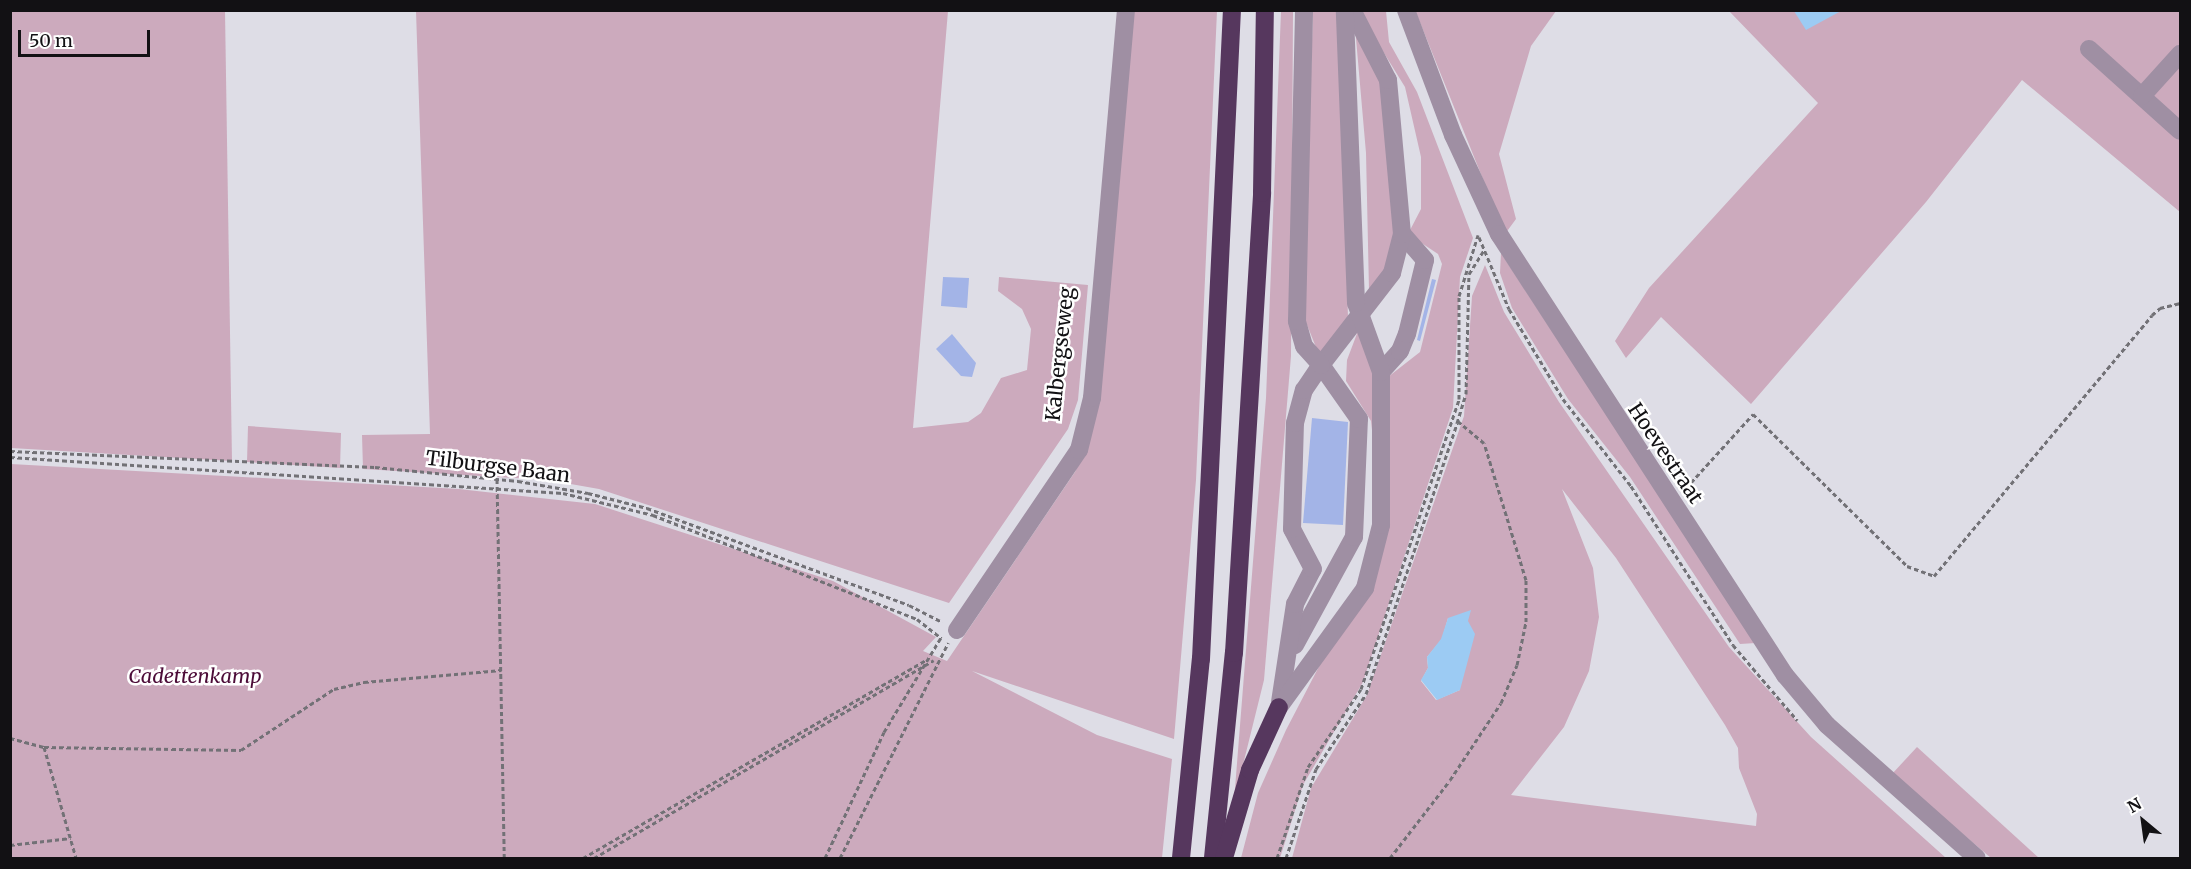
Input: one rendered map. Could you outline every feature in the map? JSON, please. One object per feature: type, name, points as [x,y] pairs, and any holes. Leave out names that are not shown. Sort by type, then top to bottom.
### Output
[{"type":"highway","points":[[1181,858],[1201,659],[1232,10]]},
{"type":"highway","points":[[1213,858],[1234,653],[1262,193],[1265,10]]},
{"type":"highway","points":[[1224,858],[1250,770],[1279,707]]},
{"type":"street","name":"Kalbergseweg","points":[[949,631],[1080,450],[1092,398],[1126,10]]},
{"type":"street","points":[[1279,707],[1298,636],[1344,563],[1354,537],[1359,419],[1321,365],[1304,346],[1297,321],[1304,10]]},
{"type":"street","points":[[1279,707],[1365,588],[1381,525],[1381,372],[1360,316],[1352,249],[1345,10]]},
{"type":"street","points":[[1289,663],[1295,604],[1312,569],[1292,529],[1295,423],[1304,390],[1392,273],[1402,234],[1388,80],[1352,10]]},
{"type":"street","name":"Hoevestraat","points":[[1406,10],[1453,135],[1499,234],[1785,675],[1827,725],[1977,858]]},
{"type":"street","points":[[2089,49],[2181,131]]},
{"type":"street","points":[[2142,96],[2181,54]]},
{"type":"street","points":[[1381,372],[1404,343],[1425,260],[1402,234]]},
{"type":"path","points":[[1286,858],[1316,769],[1366,694],[1466,393],[1469,274],[1499,234]]},
{"type":"path","points":[[1277,858],[1308,767],[1361,690],[1459,399],[1459,296],[1478,235]]},
{"type":"path","points":[[1672,502],[1754,414],[1907,566],[1934,576],[2152,315],[2160,308],[2181,303]]},
{"type":"path","points":[[1389,858],[1450,780],[1501,703],[1516,665],[1526,622],[1526,580],[1484,442],[1458,421]]},
{"type":"path","name":"Tilburgse Baan","points":[[10,451],[375,467],[497,478],[647,508],[909,605],[949,631]]},
{"type":"path","name":"Tilburgse Baan","points":[[10,458],[497,486],[563,493],[653,515],[949,631]]},
{"type":"path","points":[[497,478],[504,858]]},
{"type":"path","points":[[825,858],[884,732],[927,659],[949,631]]},
{"type":"path","points":[[583,858],[927,659]]},
{"type":"path","points":[[594,858],[936,660],[840,858]]},
{"type":"path","points":[[10,738],[44,747],[240,750],[334,689],[364,682],[501,670]]},
{"type":"path","points":[[44,747],[76,858]]},
{"type":"path","points":[[10,845],[71,838]]},
{"type":"green space","points":[[1415,10],[1556,11],[1531,46],[1499,154],[1516,219],[1505,234]]},
{"type":"green space","points":[[10,11],[225,11],[232,461],[11,448]]},
{"type":"green space","points":[[416,11],[948,11],[913,428],[968,422],[981,413],[1001,378],[1027,370],[1031,329],[1022,309],[998,291],[999,277],[1088,285],[1078,400],[1068,429],[949,603],[599,489],[548,480],[363,469],[362,435],[430,434]]},
{"type":"green space","name":"Cadettenkamp","points":[[1132,11],[1217,11],[1196,480],[1174,739],[972,671],[1097,735],[1172,759],[1162,858],[11,858],[11,464],[459,489],[595,504],[833,581],[936,637],[923,651],[947,661],[1075,472],[1088,444]]},
{"type":"green space","points":[[1281,11],[1293,11],[1291,356],[1264,680],[1234,801],[1266,398]]},
{"type":"green space","points":[[1313,11],[1337,11],[1340,23],[1348,318],[1320,357],[1303,315]]},
{"type":"green space","points":[[1358,11],[1386,11],[1389,42],[1417,92],[1473,238],[1460,277],[1453,408],[1363,682],[1303,785],[1280,858],[1241,858],[1258,793],[1286,730],[1379,551],[1388,377],[1420,352],[1442,264],[1438,254],[1408,234],[1421,209],[1421,157],[1405,87]]},
{"type":"green space","points":[[1729,11],[2180,11],[2180,212],[2022,80],[1926,202],[1751,404],[1661,317],[1626,358],[1615,341],[1649,288],[1818,103]]},
{"type":"green space","points":[[1355,27],[1379,69],[1392,173],[1394,260],[1369,290],[1366,153]]},
{"type":"green space","points":[[1501,253],[1756,643],[1740,644],[1630,477],[1568,399],[1512,308],[1500,273]]},
{"type":"green space","points":[[1485,265],[1504,312],[1559,402],[1729,647],[1811,737],[1946,858],[1292,858],[1311,788],[1367,695],[1464,416],[1472,296]],"holes":[[[1562,489],[1616,558],[1725,725],[1738,748],[1739,768],[1757,814],[1756,826],[1511,795],[1564,727],[1589,671],[1599,617],[1593,568]],[[1448,618],[1460,690],[1436,700],[1421,681],[1428,668],[1427,657],[1442,639]]]},
{"type":"green space","points":[[1358,331],[1377,386],[1373,439],[1371,421],[1346,381],[1347,360]]},
{"type":"green space","points":[[248,426],[341,433],[340,468],[247,462]]},
{"type":"green space","points":[[1917,747],[2039,858],[1991,858],[1892,774]]},
{"type":"water","points":[[1794,11],[1841,11],[1806,30]]},
{"type":"water","points":[[1471,610],[1468,621],[1475,634],[1460,690],[1437,700],[1421,680],[1428,668],[1427,657],[1441,639],[1448,618]]},
{"type":"building","points":[[943,277],[969,278],[967,308],[941,306]]},
{"type":"building","points":[[1432,279],[1436,280],[1420,341],[1417,340]]},
{"type":"building","points":[[952,334],[976,363],[972,377],[961,376],[936,349]]},
{"type":"building","points":[[1312,418],[1348,422],[1343,525],[1303,523]]}]
